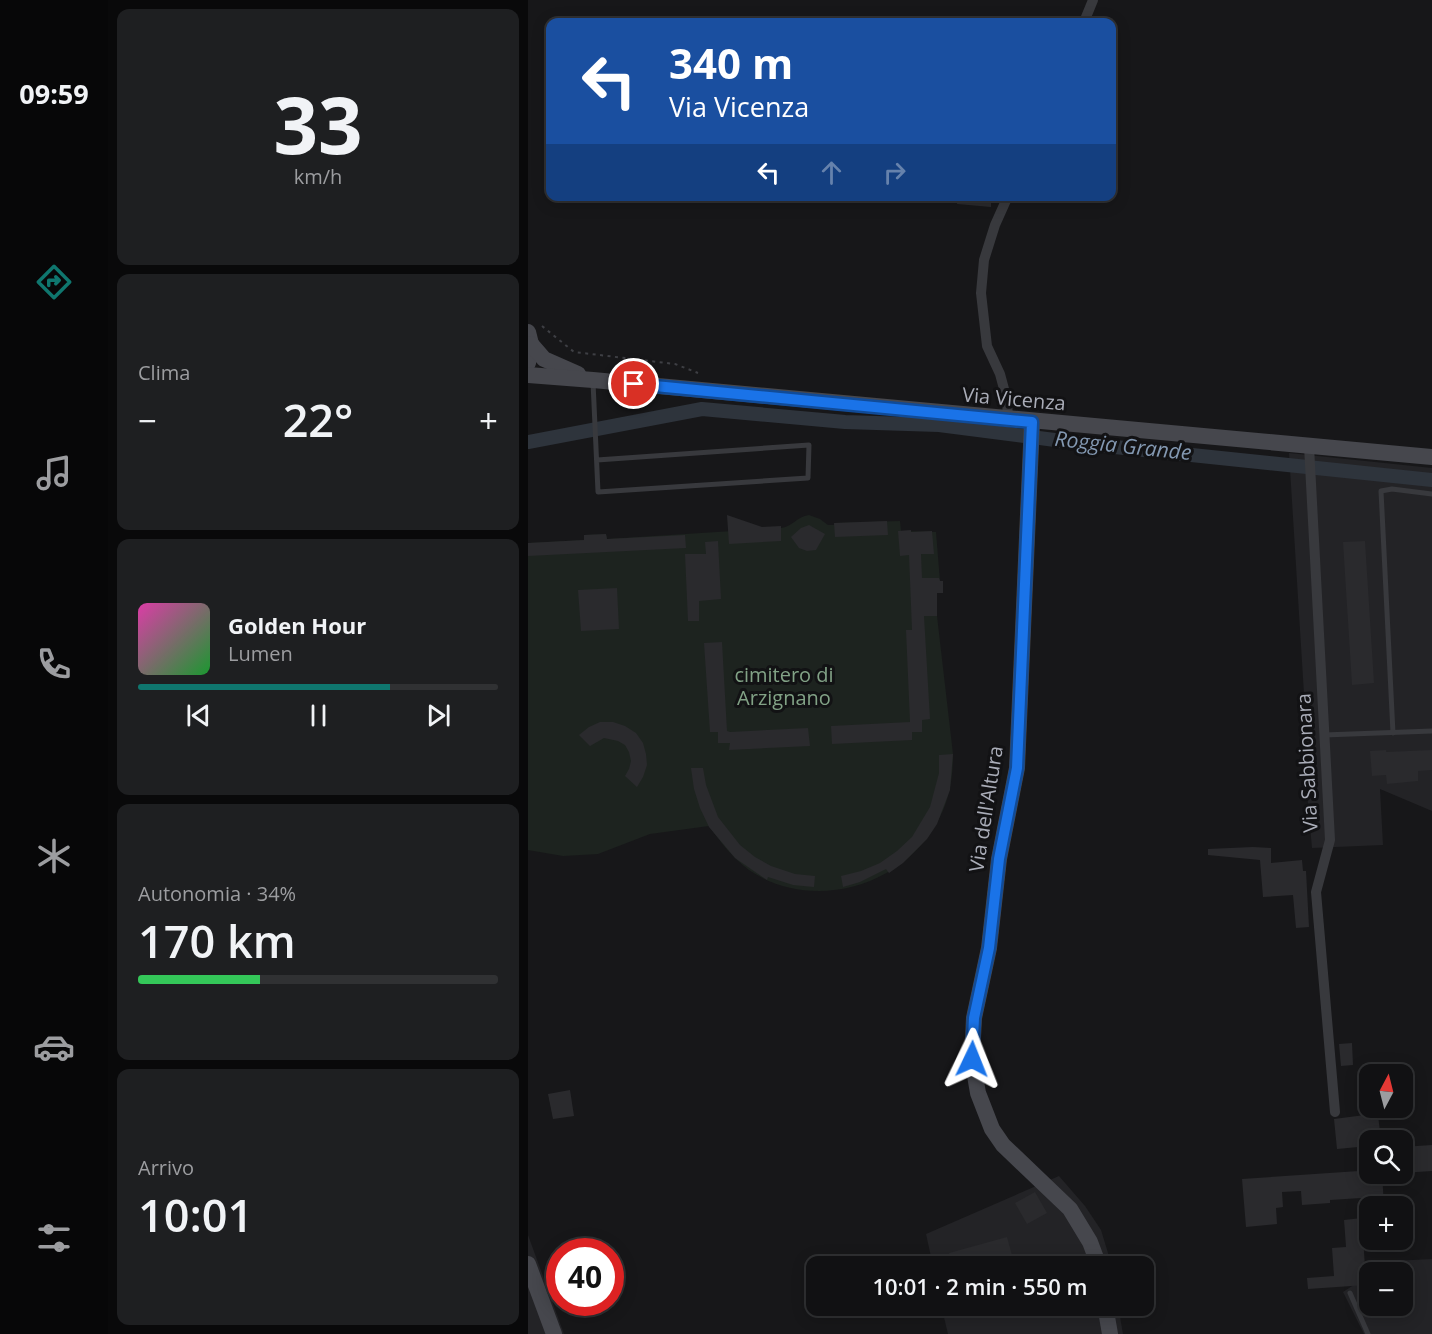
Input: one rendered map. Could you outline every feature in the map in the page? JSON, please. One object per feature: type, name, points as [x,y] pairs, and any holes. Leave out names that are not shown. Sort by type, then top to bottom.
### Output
[{"type":"main road","name":"Via Vicenza","points":[[532,333],[544,359],[593,380]]},
{"type":"main road","points":[[528,363],[532,333]]},
{"type":"main road","name":"Via Vicenza","points":[[528,375],[1432,457]]},
{"type":"main road","name":"Via dell'Altura","points":[[1032,422],[1017,768],[999,859],[989,948],[974,1018],[972,1059],[978,1093],[992,1129],[1003,1146],[1070,1209],[1090,1242],[1095,1256]]},
{"type":"main road","points":[[528,1264],[554,1334]]},
{"type":"main road","points":[[1107,1316],[1110,1334]]},
{"type":"street","points":[[1086,18],[1093,0]]},
{"type":"street","points":[[1006,201],[984,260],[981,293],[987,346],[1000,374],[1007,400],[1008,419]]},
{"type":"street","name":"Via Sabbionara","points":[[1309,446],[1330,840],[1316,892],[1335,1112]]},
{"type":"lane","points":[[593,380],[598,492],[808,478],[809,446],[597,460]]},
{"type":"lane","points":[[1393,733],[1381,491],[1392,489],[1432,494]]},
{"type":"lane","points":[[1324,735],[1432,731]]},
{"type":"lane","points":[[1350,1293],[1368,1334]]},
{"type":"path","points":[[532,333],[574,352],[675,364],[698,373]]},
{"type":"shaded area","points":[[1289,453],[1432,468],[1432,811],[1380,789],[1383,845],[1312,848],[1302,736],[1306,726]]},
{"type":"shaded area","points":[[1059,1176],[1085,1206],[1101,1230],[1109,1256],[931,1256],[926,1234]]},
{"type":"shaded area","points":[[528,1235],[546,1284],[546,1316],[557,1316],[564,1334],[528,1334]]},
{"type":"shaded area","points":[[1432,1259],[1432,1334],[1364,1334],[1343,1292],[1359,1282],[1359,1316],[1413,1316],[1413,1262],[1391,1262]]},
{"type":"shaded area","points":[[944,1316],[1120,1316],[1123,1334],[948,1334]]},
{"type":"green space","name":"cimitero di Arzignano","points":[[809,515],[828,525],[900,521],[901,531],[936,532],[940,581],[943,581],[943,593],[937,593],[937,616],[953,763],[944,808],[920,846],[900,864],[877,878],[852,887],[826,891],[799,890],[773,883],[749,870],[728,850],[709,826],[650,834],[598,854],[563,856],[528,850],[528,543],[584,540],[584,535],[606,534],[607,539],[781,528]]},
{"type":"building","points":[[957,201],[991,201],[991,207],[957,204]]},
{"type":"building","points":[[727,515],[762,527],[781,526],[781,541],[729,544]]},
{"type":"building","points":[[887,521],[888,535],[835,537],[834,523]]},
{"type":"building","points":[[809,525],[825,534],[816,550],[807,551],[799,548],[791,537],[801,528]]},
{"type":"building","points":[[911,530],[911,532],[932,531],[934,554],[921,554],[922,578],[939,578],[943,581],[943,593],[937,593],[937,616],[924,616],[930,719],[922,720],[922,732],[912,732],[912,740],[832,744],[831,726],[910,722],[906,630],[912,630],[909,555],[900,556],[898,531]]},
{"type":"building","points":[[606,534],[607,539],[685,535],[686,548],[528,556],[528,543],[584,540],[584,535]]},
{"type":"building","points":[[718,541],[721,599],[699,601],[699,621],[688,621],[685,554],[706,554],[705,542]]},
{"type":"building","points":[[1365,541],[1374,683],[1352,685],[1343,542]]},
{"type":"building","points":[[617,588],[619,629],[581,631],[578,590]]},
{"type":"building","points":[[722,642],[727,731],[808,728],[810,746],[729,750],[730,743],[718,743],[718,732],[710,732],[704,643]]},
{"type":"building","points":[[600,722],[613,722],[625,726],[636,733],[643,743],[647,765],[637,787],[625,776],[631,761],[625,745],[604,738],[590,746],[579,735]]},
{"type":"building","points":[[1386,750],[1386,752],[1432,750],[1432,770],[1418,771],[1418,781],[1387,784],[1386,775],[1372,776],[1370,751]]},
{"type":"building","points":[[953,754],[950,790],[937,824],[927,839],[903,863],[889,873],[886,869],[860,882],[843,887],[841,876],[880,863],[912,837],[930,807],[939,773],[939,755]]},
{"type":"building","points":[[691,768],[703,768],[706,785],[718,817],[740,845],[771,866],[795,874],[815,876],[814,887],[793,885],[768,877],[767,880],[735,858],[709,827],[694,789]]},
{"type":"building","points":[[1271,848],[1271,863],[1302,860],[1303,871],[1306,871],[1309,927],[1296,928],[1293,895],[1263,897],[1260,860],[1208,855],[1208,849]]},
{"type":"building","points":[[1352,1043],[1353,1065],[1341,1066],[1339,1044]]},
{"type":"building","points":[[570,1090],[574,1116],[553,1119],[548,1094]]},
{"type":"building","points":[[1359,1116],[1359,1118],[1378,1118],[1380,1130],[1359,1130],[1359,1171],[1358,1147],[1337,1149],[1334,1119]]},
{"type":"building","points":[[1432,1145],[1432,1171],[1413,1172],[1413,1146]]},
{"type":"building","points":[[1359,1171],[1359,1184],[1383,1184],[1383,1196],[1359,1196],[1359,1198],[1330,1200],[1330,1203],[1302,1205],[1301,1191],[1282,1192],[1283,1207],[1276,1208],[1277,1224],[1246,1227],[1242,1179]]},
{"type":"building","points":[[1035,1192],[1047,1213],[1027,1224],[1015,1203]]},
{"type":"building","points":[[1359,1218],[1359,1250],[1364,1250],[1365,1262],[1359,1262],[1359,1285],[1308,1289],[1307,1278],[1334,1276],[1332,1248],[1346,1247],[1344,1220]]},
{"type":"building","points":[[1007,1237],[1012,1256],[950,1256],[949,1253]]},
{"type":"waterway","name":"Roggia Grande","points":[[528,442],[702,409],[845,422],[939,425],[1086,444],[1432,480]]},
{"type":"route","points":[[634,384],[1032,422],[1017,768],[999,859],[989,948],[974,1018],[972,1059]]}]
